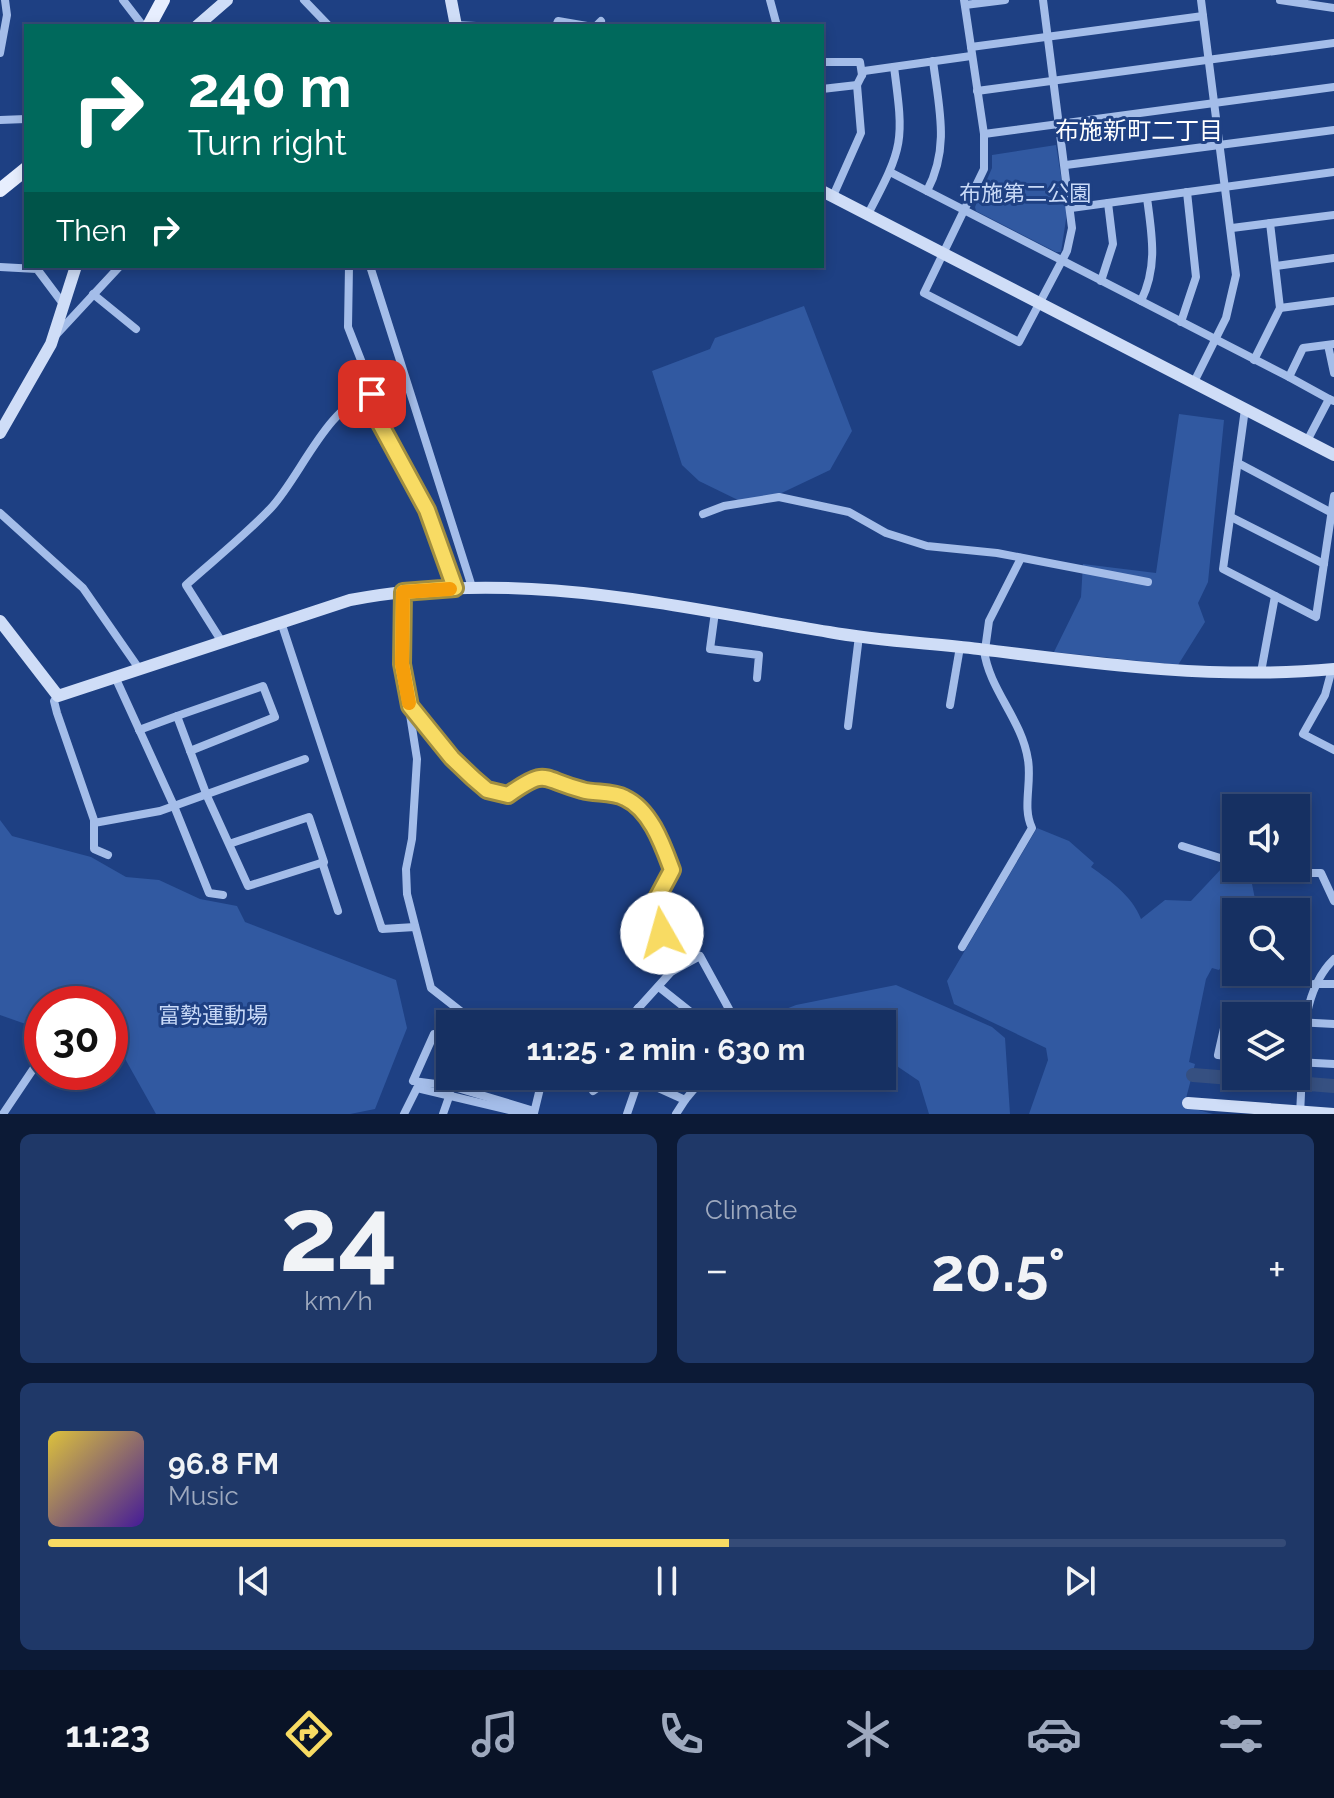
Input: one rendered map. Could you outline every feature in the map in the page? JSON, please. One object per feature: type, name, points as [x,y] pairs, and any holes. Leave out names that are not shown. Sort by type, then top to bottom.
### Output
[{"type":"main road","points":[[147,24],[163,0]]},
{"type":"main road","points":[[0,190],[23,174]]},
{"type":"street","points":[[0,53],[7,15],[5,0]]},
{"type":"street","points":[[123,0],[144,24]]},
{"type":"street","points":[[199,24],[227,0]]},
{"type":"street","points":[[304,0],[327,24]]},
{"type":"street","points":[[451,0],[456,24]]},
{"type":"street","points":[[770,0],[776,24]]},
{"type":"street","points":[[1005,0],[965,3],[984,134],[984,169],[924,293],[1019,342],[1062,261],[1071,235],[1066,165],[1043,0]]},
{"type":"street","points":[[1194,382],[1217,339],[1234,292],[1236,263],[1201,0]]},
{"type":"street","points":[[1280,0],[1334,8]]},
{"type":"street","points":[[1203,16],[1048,37],[933,61],[864,71],[857,85],[861,133],[827,194],[1334,455]]},
{"type":"street","points":[[557,24],[558,21],[575,24]]},
{"type":"street","points":[[977,91],[1334,43]]},
{"type":"street","points":[[927,191],[940,165],[943,146],[933,61]]},
{"type":"street","points":[[824,62],[860,62],[862,76]]},
{"type":"street","points":[[868,214],[890,172],[901,133],[894,67]]},
{"type":"street","points":[[824,89],[857,85]]},
{"type":"street","points":[[984,134],[1334,87]]},
{"type":"street","points":[[0,120],[24,119]]},
{"type":"street","points":[[1066,165],[1334,130]]},
{"type":"street","points":[[890,172],[1331,400],[1307,441]]},
{"type":"street","points":[[1071,208],[1334,172]]},
{"type":"street","points":[[1181,322],[1196,277],[1187,192]]},
{"type":"street","points":[[1141,301],[1150,282],[1155,257],[1147,198]]},
{"type":"street","points":[[1101,281],[1113,244],[1108,203]]},
{"type":"street","points":[[1232,228],[1334,215]]},
{"type":"street","points":[[1254,360],[1280,308],[1270,223]]},
{"type":"street","points":[[1276,266],[1334,258]]},
{"type":"street","points":[[0,267],[37,269],[64,305]]},
{"type":"street","points":[[0,433],[54,337],[75,268]]},
{"type":"street","points":[[54,337],[118,268]]},
{"type":"street","points":[[349,268],[348,327],[372,394],[377,418],[427,510],[455,588]]},
{"type":"street","points":[[371,268],[472,587]]},
{"type":"street","points":[[93,294],[136,329]]},
{"type":"street","points":[[1280,308],[1334,301]]},
{"type":"street","points":[[1289,377],[1303,348],[1331,345],[1334,373]]},
{"type":"street","points":[[222,642],[186,585],[272,507],[330,425],[350,407],[372,394]]},
{"type":"street","points":[[1245,409],[1223,569],[1316,617],[1334,496]]},
{"type":"street","points":[[1238,463],[1332,513]]},
{"type":"street","points":[[703,514],[724,506],[779,497],[849,512],[886,533],[917,544],[1021,558],[1148,582]]},
{"type":"street","points":[[0,513],[83,588],[140,670]]},
{"type":"street","points":[[1231,517],[1324,564]]},
{"type":"street","points":[[962,947],[1032,828],[1026,816],[1029,762],[1018,721],[986,665],[984,650],[989,621],[1021,558]]},
{"type":"street","points":[[108,855],[94,849],[94,823],[57,713],[54,701],[58,696],[350,600],[403,592],[472,587],[608,593],[859,636],[1154,671],[1333,669],[1325,695],[1303,734],[1334,750]]},
{"type":"street","points":[[403,592],[402,664],[417,759],[412,839],[406,869],[415,927],[431,988],[459,1010]]},
{"type":"street","points":[[1261,672],[1275,596]]},
{"type":"street","points":[[715,612],[710,649],[759,655],[757,678]]},
{"type":"street","points":[[0,621],[58,696]]},
{"type":"street","points":[[281,622],[382,929],[415,927]]},
{"type":"street","points":[[848,726],[859,636]]},
{"type":"street","points":[[950,705],[960,647]]},
{"type":"street","points":[[116,679],[174,806],[209,893],[223,895]]},
{"type":"street","points":[[139,730],[263,686],[275,717],[190,751]]},
{"type":"street","points":[[410,706],[452,758],[487,790],[508,795],[527,780],[543,777],[586,791],[626,798],[633,804],[658,835],[672,870],[656,900],[662,951],[671,972]]},
{"type":"street","points":[[177,716],[207,796],[248,886],[322,862]]},
{"type":"street","points":[[94,823],[207,796],[305,759]]},
{"type":"street","points":[[229,844],[309,817],[338,911]]},
{"type":"street","points":[[1182,846],[1222,859]]},
{"type":"street","points":[[1310,873],[1321,873],[1334,901]]},
{"type":"street","points":[[638,1008],[671,972],[700,956],[729,1009]]},
{"type":"street","points":[[1310,1006],[1314,984],[1334,959]]},
{"type":"street","points":[[1314,984],[1334,984]]},
{"type":"street","points":[[659,987],[688,1010]]},
{"type":"street","points":[[1310,1023],[1334,1024]]},
{"type":"street","points":[[436,1034],[413,1081],[436,1084]]},
{"type":"street","points":[[1222,1037],[1218,1055],[1222,1055]]},
{"type":"street","points":[[1310,1063],[1334,1064]]},
{"type":"street","points":[[2,1114],[24,1082]]},
{"type":"street","points":[[404,1114],[417,1088],[531,1113]]},
{"type":"street","points":[[463,1090],[531,1113]]},
{"type":"street","points":[[531,1113],[538,1090]]},
{"type":"street","points":[[627,1114],[633,1090]]},
{"type":"street","points":[[663,1090],[685,1100]]},
{"type":"street","points":[[676,1114],[693,1090]]},
{"type":"street","points":[[1300,1090],[1300,1112]]},
{"type":"street","points":[[443,1114],[450,1094]]},
{"type":"street","points":[[1188,1103],[1334,1114]]},
{"type":"green space","name":"布施第二公園","points":[[1056,145],[1067,213],[1061,252],[976,211],[975,207],[992,168],[992,155]]},
{"type":"green space","points":[[804,306],[852,431],[830,470],[771,498],[740,501],[699,481],[682,465],[652,371],[710,349],[715,338]]},
{"type":"green space","points":[[1179,414],[1224,420],[1208,582],[1198,603],[1205,622],[1178,665],[1054,652],[1081,597],[1083,564],[1156,573]]},
{"type":"green space","name":"富勢運動場","points":[[0,820],[12,836],[91,857],[126,877],[159,880],[200,899],[237,906],[245,922],[396,980],[407,1028],[375,1109],[350,1114],[156,1114],[128,1064],[128,986],[24,986],[24,1023],[0,1015]]},
{"type":"green space","points":[[1037,828],[1069,841],[1094,863],[1091,867],[1127,896],[1141,919],[1165,900],[1191,901],[1222,868],[1222,882],[1252,882],[1255,898],[1222,898],[1222,966],[1219,970],[1212,968],[1206,979],[1189,1062],[1195,1064],[1184,1106],[1213,1114],[1029,1114],[1048,1060],[1046,1048],[954,1004],[947,981]]},
{"type":"green space","points":[[896,985],[992,1027],[1005,1038],[1010,1114],[929,1114],[919,1081],[896,1065],[896,1010],[783,1010]]},
{"type":"waterway","points":[[1193,1075],[1334,1086]]},
{"type":"slow traffic","points":[[409,703],[400,637],[403,592],[450,589]]},
{"type":"district","name":"布施新町二丁目","points":[[1139,130]]},
{"type":"route","points":[[372,394],[377,418],[427,510],[455,588],[403,592],[400,637],[410,706],[452,758],[487,790],[508,795],[527,780],[543,777],[578,789],[626,798],[633,804],[658,835],[672,870],[658,891],[656,900],[662,933]]}]
